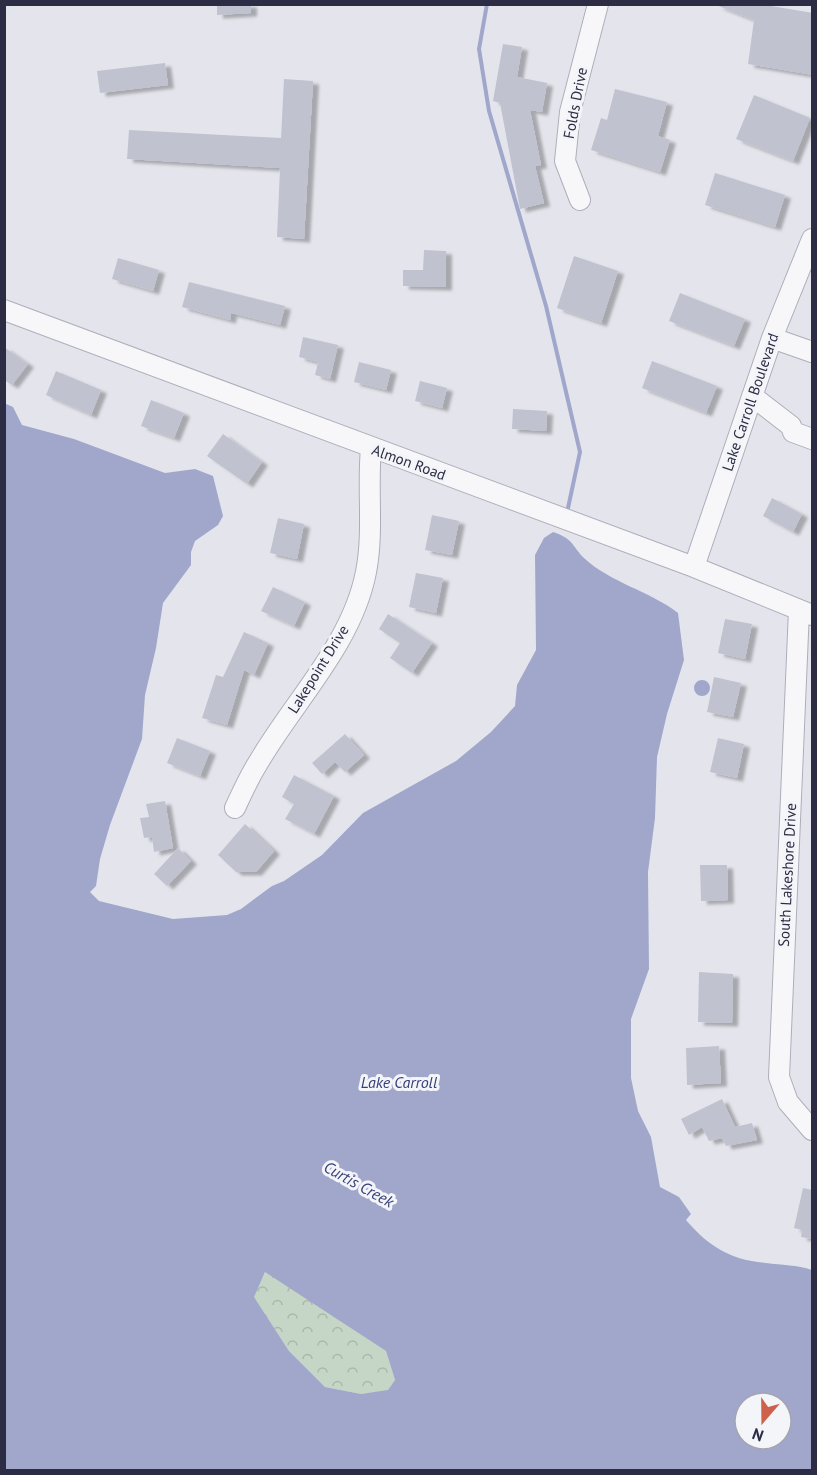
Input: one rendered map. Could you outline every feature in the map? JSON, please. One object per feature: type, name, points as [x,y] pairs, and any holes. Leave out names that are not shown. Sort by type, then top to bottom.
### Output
[{"type":"street","name":"Folds Drive","points":[[580,200],[565,161],[570,112],[598,4]]},
{"type":"street","name":"Lake Carroll Boulevard","points":[[694,567],[772,338],[813,239]]},
{"type":"street","name":"Almon Road","points":[[4,310],[176,372],[371,448],[694,567],[806,612]]},
{"type":"street","points":[[772,338],[813,352]]},
{"type":"street","points":[[752,396],[791,426],[793,432],[813,439]]},
{"type":"street","name":"Lakepoint Drive","points":[[235,808],[258,763],[333,651],[358,602],[366,572],[370,537],[371,448]]},
{"type":"street","name":"South Lakeshore Drive","points":[[806,612],[779,1077],[788,1102],[813,1130]]},
{"type":"green space","points":[[266,1271],[386,1351],[395,1380],[388,1391],[361,1394],[325,1387],[289,1351],[253,1296]]},
{"type":"water","name":"Lake Carroll","points":[[4,403],[13,407],[22,425],[74,439],[165,473],[195,469],[213,476],[223,516],[218,525],[195,541],[191,552],[191,565],[163,603],[145,695],[142,739],[110,825],[100,859],[96,886],[90,892],[99,901],[173,919],[227,915],[241,909],[272,886],[284,881],[322,855],[363,813],[456,761],[491,732],[515,706],[517,685],[536,650],[535,555],[544,538],[553,532],[569,540],[595,567],[678,613],[684,660],[667,714],[657,757],[655,818],[648,872],[649,969],[631,1019],[631,1078],[638,1111],[651,1137],[660,1187],[679,1197],[691,1214],[686,1220],[712,1245],[731,1255],[742,1259],[812,1270],[812,1470],[5,1470]],"holes":[[[265,1272],[386,1351],[395,1380],[388,1390],[361,1394],[325,1387],[289,1351],[254,1297]]]},
{"type":"water","points":[[702,680],[708,682],[710,688],[708,694],[702,696],[696,694],[694,688],[696,682]]},
{"type":"building","points":[[217,4],[251,4],[251,13],[217,15]]},
{"type":"building","points":[[759,4],[813,13],[813,75],[748,64],[754,20],[716,5]]},
{"type":"building","points":[[503,44],[522,47],[517,77],[547,83],[542,112],[530,110],[541,165],[535,166],[544,203],[520,209],[500,103],[493,101]]},
{"type":"building","points":[[165,63],[168,85],[100,93],[97,71]]},
{"type":"building","points":[[284,79],[313,81],[304,239],[277,237],[280,168],[127,159],[129,130],[281,138]]},
{"type":"building","points":[[615,89],[667,102],[658,136],[670,140],[660,172],[591,150],[601,118],[607,120]]},
{"type":"building","points":[[754,95],[810,118],[793,161],[736,139]]},
{"type":"building","points":[[715,173],[785,195],[775,227],[705,205]]},
{"type":"building","points":[[424,250],[446,251],[446,287],[403,286],[403,270],[423,270]]},
{"type":"building","points":[[574,256],[618,271],[601,323],[557,308]]},
{"type":"building","points":[[118,258],[159,270],[153,291],[112,279]]},
{"type":"building","points":[[189,282],[285,306],[280,325],[231,313],[230,320],[182,307]]},
{"type":"building","points":[[680,293],[745,319],[734,346],[669,321]]},
{"type":"building","points":[[303,337],[338,345],[330,379],[315,375],[318,362],[299,357]]},
{"type":"building","points":[[4,347],[28,364],[12,385],[4,380]]},
{"type":"building","points":[[652,361],[717,386],[706,413],[642,388]]},
{"type":"building","points":[[359,362],[391,370],[386,390],[354,382]]},
{"type":"building","points":[[56,371],[101,390],[91,415],[46,395]]},
{"type":"building","points":[[420,381],[447,388],[442,408],[415,401]]},
{"type":"building","points":[[151,400],[184,413],[174,438],[141,426]]},
{"type":"building","points":[[513,409],[547,411],[546,431],[512,429]]},
{"type":"building","points":[[223,434],[262,462],[247,484],[207,456]]},
{"type":"building","points":[[772,498],[802,514],[793,532],[763,516]]},
{"type":"building","points":[[432,515],[459,521],[452,555],[425,550]]},
{"type":"building","points":[[278,518],[304,524],[297,559],[270,553]]},
{"type":"building","points":[[416,573],[443,578],[436,613],[409,607]]},
{"type":"building","points":[[273,587],[305,602],[294,626],[261,611]]},
{"type":"building","points":[[388,614],[432,643],[412,673],[390,658],[400,643],[379,629]]},
{"type":"building","points":[[725,619],[752,624],[745,659],[718,653]]},
{"type":"building","points":[[244,632],[268,643],[254,675],[244,670],[227,725],[202,718],[216,675],[223,677]]},
{"type":"building","points":[[714,677],[741,683],[733,717],[707,712]]},
{"type":"building","points":[[345,734],[364,755],[345,772],[335,762],[322,774],[312,763]]},
{"type":"building","points":[[177,738],[210,751],[200,776],[167,763]]},
{"type":"building","points":[[718,738],[744,744],[737,778],[710,772]]},
{"type":"building","points":[[294,775],[334,796],[314,834],[285,819],[294,804],[282,797]]},
{"type":"building","points":[[165,801],[173,848],[154,852],[152,837],[144,838],[140,818],[149,817],[146,804]]},
{"type":"building","points":[[245,824],[274,851],[256,872],[236,872],[218,855]]},
{"type":"building","points":[[178,848],[191,861],[167,886],[154,874]]},
{"type":"building","points":[[700,865],[727,865],[728,900],[701,901]]},
{"type":"building","points":[[699,972],[733,974],[732,1023],[698,1022]]},
{"type":"building","points":[[719,1046],[721,1083],[687,1085],[686,1048]]},
{"type":"building","points":[[722,1099],[735,1127],[752,1123],[757,1140],[726,1146],[722,1138],[709,1141],[702,1127],[689,1135],[681,1119]]},
{"type":"building","points":[[803,1188],[813,1190],[813,1239],[801,1237],[802,1230],[794,1228]]},
{"type":"waterway","points":[[487,4],[479,49],[489,111],[546,306],[580,452],[568,508]]},
{"type":"water label","name":"Curtis Creek","points":[[359,1184]]}]
